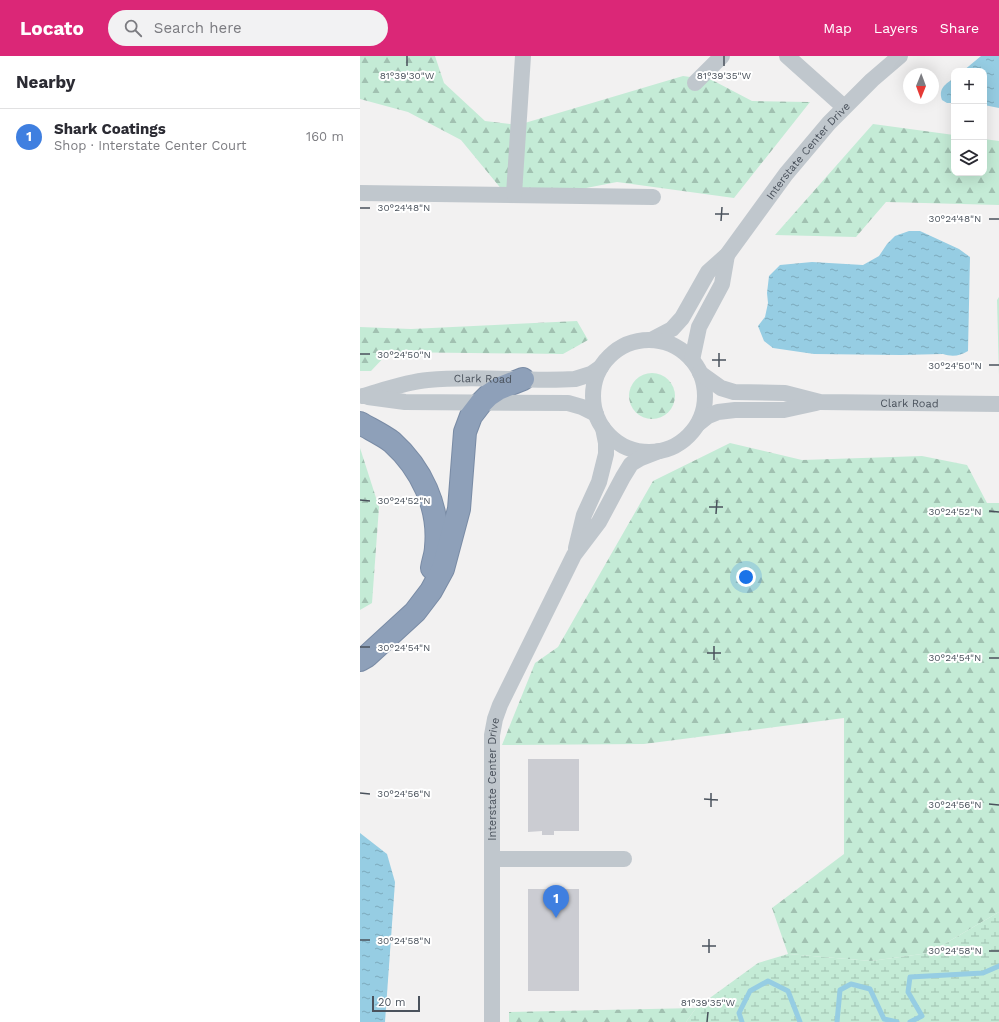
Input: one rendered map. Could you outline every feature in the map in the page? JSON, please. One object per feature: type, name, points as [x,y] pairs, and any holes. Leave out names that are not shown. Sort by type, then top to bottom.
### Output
[{"type":"highway","points":[[360,660],[367,656],[415,612],[431,591],[443,569],[459,509],[465,432],[471,416],[489,395],[498,389],[523,379]]},
{"type":"highway","points":[[360,423],[390,441],[405,455],[415,467],[428,489],[435,516],[436,546],[432,568],[415,612]]},
{"type":"street","points":[[514,194],[523,56]]},
{"type":"street","points":[[695,83],[722,56]]},
{"type":"street","points":[[787,56],[844,107]]},
{"type":"street","name":"Interstate Center Drive","points":[[652,340],[672,329],[682,318],[708,272],[726,255],[786,174],[829,123],[872,80],[900,56]]},
{"type":"street","points":[[360,193],[653,196]]},
{"type":"street","name":"Interstate Center Drive","points":[[696,366],[698,327],[722,284],[726,255]]},
{"type":"street","points":[[652,340],[667,343],[681,350],[696,366],[705,390],[704,408],[698,424],[688,437],[674,446],[659,451],[643,452],[628,448],[614,440],[600,421],[593,398],[595,382],[601,367],[611,356],[623,347],[637,342],[652,340]]},
{"type":"street","name":"Clark Road","points":[[696,366],[721,388],[734,392],[785,393],[820,402]]},
{"type":"street","name":"Clark Road","points":[[361,396],[399,385],[428,380],[575,379],[591,374],[601,367]]},
{"type":"street","name":"Clark Road","points":[[361,396],[405,402],[568,403],[582,407],[600,421]]},
{"type":"street","name":"Clark Road","points":[[698,424],[708,416],[718,412],[735,410],[784,410],[820,402],[999,404]]},
{"type":"street","name":"Interstate Center Drive","points":[[574,555],[584,515],[598,482],[606,454],[606,443],[600,421]]},
{"type":"street","name":"Interstate Center Drive","points":[[492,1022],[492,736],[495,719],[500,705],[574,555],[599,522],[623,476],[632,464],[641,458],[659,451]]},
{"type":"street","points":[[492,859],[624,859]]},
{"type":"green space","points":[[360,56],[435,56],[444,83],[485,121],[518,125],[683,76],[712,80],[752,101],[810,102],[734,198],[617,182],[540,197],[503,191],[461,140],[408,112],[360,99]]},
{"type":"green space","points":[[873,124],[951,135],[951,176],[987,176],[987,139],[999,141],[999,205],[886,202],[856,237],[775,235]]},
{"type":"green space","points":[[999,297],[999,376],[997,300]]},
{"type":"green space","points":[[577,321],[588,340],[563,354],[389,352],[371,371],[360,371],[360,327],[411,329]]},
{"type":"green space","points":[[652,373],[665,377],[671,383],[675,396],[671,409],[665,415],[652,419],[639,415],[633,409],[629,396],[633,383],[639,377]]},
{"type":"green space","points":[[730,443],[802,460],[922,456],[967,465],[987,503],[999,503],[999,912],[929,953],[871,961],[788,954],[772,908],[844,854],[844,718],[644,744],[502,745],[535,663],[558,647],[653,481]]},
{"type":"green space","points":[[360,448],[379,507],[372,603],[360,610]]},
{"type":"green space","points":[[999,912],[999,1022],[686,1022],[696,1008],[758,963],[788,954],[871,961],[929,953]]},
{"type":"green space","points":[[696,1008],[686,1022],[509,1022],[509,1012]]},
{"type":"water","points":[[981,56],[999,56],[999,108],[987,106],[987,68],[967,68]]},
{"type":"water","points":[[951,80],[951,103],[947,103],[942,100],[941,96],[942,89]]},
{"type":"water","points":[[909,231],[920,231],[959,249],[970,257],[968,351],[953,356],[943,354],[814,354],[773,348],[764,341],[758,326],[765,317],[768,303],[767,293],[769,276],[780,265],[812,262],[863,265],[879,256],[887,244],[895,236]]},
{"type":"water","points":[[360,833],[387,854],[395,882],[385,1022],[360,1022]]},
{"type":"building","points":[[528,759],[579,759],[579,831],[554,831],[554,835],[542,835],[542,831],[528,832]]},
{"type":"building","points":[[528,889],[579,889],[579,991],[528,991]]},
{"type":"waterway","points":[[910,1022],[922,1016],[908,992],[910,977],[983,973],[999,966]]},
{"type":"waterway","points":[[742,1022],[739,1013],[750,991],[768,981],[788,991],[800,1022]]},
{"type":"waterway","points":[[837,1022],[840,990],[851,984],[870,989],[884,1019],[897,1022]]},
{"type":"place","name":"Shark Coatings","points":[[556,918]]}]
